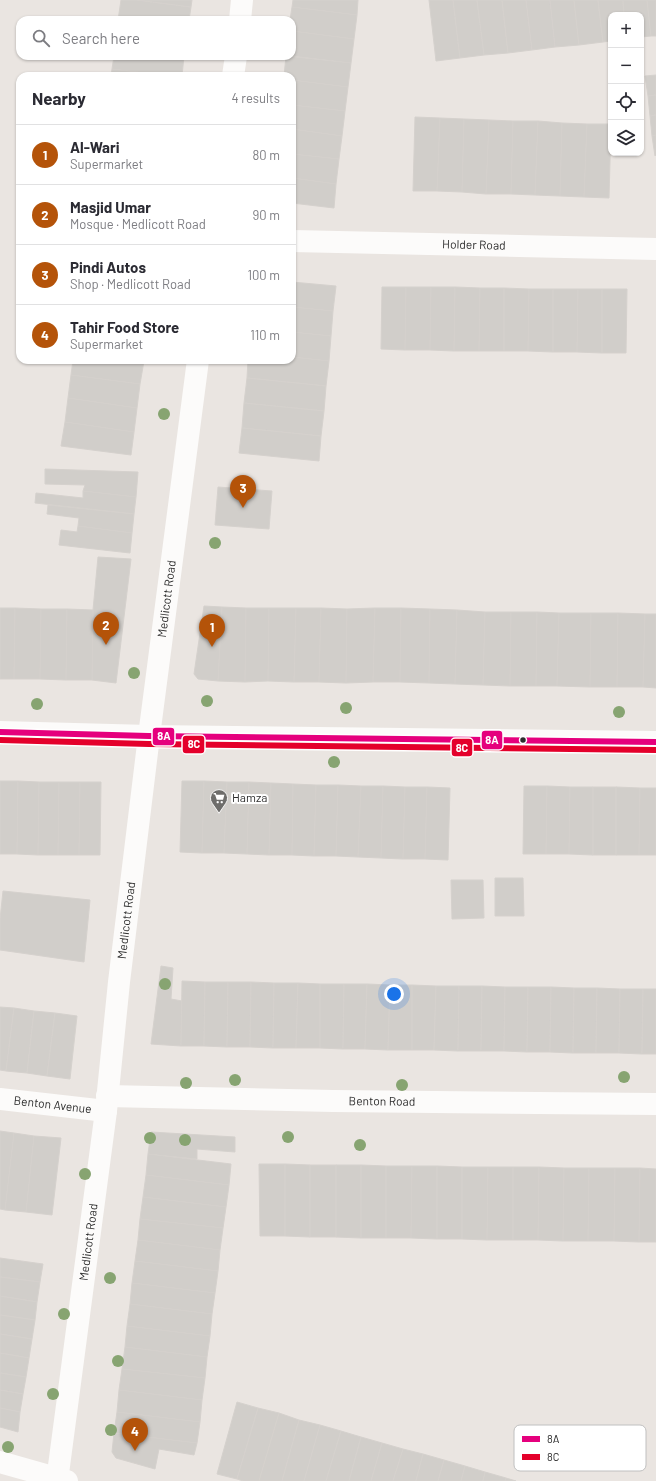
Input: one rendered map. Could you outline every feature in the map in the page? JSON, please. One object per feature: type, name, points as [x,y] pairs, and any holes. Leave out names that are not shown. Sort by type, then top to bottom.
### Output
[{"type":"street","points":[[240,16],[242,0]]},
{"type":"street","points":[[234,72],[235,60]]},
{"type":"street","name":"Holder Road","points":[[296,241],[656,248]]},
{"type":"street","name":"Medlicott Road","points":[[61,1480],[149,736],[197,364]]},
{"type":"street","points":[[0,732],[149,736],[656,742]]},
{"type":"street","name":"Benton Avenue","points":[[0,1099],[106,1103]]},
{"type":"street","name":"Benton Road","points":[[106,1103],[325,1100],[656,1104]]},
{"type":"street","points":[[0,1462],[61,1480]]},
{"type":"building","points":[[121,0],[137,0],[191,7],[190,16],[119,16]]},
{"type":"building","points":[[137,0],[192,0],[191,7]]},
{"type":"building","points":[[293,0],[358,0],[357,15],[292,7]]},
{"type":"building","points":[[429,0],[453,0],[460,58],[436,61]]},
{"type":"building","points":[[453,0],[477,0],[484,55],[460,58]]},
{"type":"building","points":[[477,0],[502,0],[508,53],[484,55]]},
{"type":"building","points":[[502,0],[526,0],[532,50],[508,53]]},
{"type":"building","points":[[526,0],[550,0],[555,47],[532,50]]},
{"type":"building","points":[[550,0],[574,0],[579,45],[555,47]]},
{"type":"building","points":[[574,0],[598,0],[603,42],[579,45]]},
{"type":"building","points":[[598,0],[623,0],[624,12],[608,12],[608,41],[603,42]]},
{"type":"building","points":[[623,0],[647,0],[651,36],[644,37],[644,12],[624,12]]},
{"type":"building","points":[[647,0],[656,0],[656,36],[651,36]]},
{"type":"building","points":[[292,7],[357,15],[354,39],[296,32],[296,16],[291,16]]},
{"type":"building","points":[[296,32],[354,39],[351,63],[296,56]]},
{"type":"building","points":[[296,57],[351,63],[348,87],[296,80],[296,72],[284,72],[286,60],[296,60]]},
{"type":"building","points":[[113,60],[184,60],[182,72],[136,72],[112,69]]},
{"type":"building","points":[[112,69],[136,72],[112,72]]},
{"type":"building","points":[[656,75],[656,95],[648,96],[645,76]]},
{"type":"building","points":[[296,80],[348,87],[345,111],[296,105]]},
{"type":"building","points":[[656,95],[656,115],[650,116],[648,96]]},
{"type":"building","points":[[296,105],[345,111],[342,136],[296,130]]},
{"type":"building","points":[[656,115],[656,135],[652,136],[650,116]]},
{"type":"building","points":[[415,117],[440,118],[437,191],[413,191]]},
{"type":"building","points":[[440,118],[464,119],[462,192],[437,191]]},
{"type":"building","points":[[464,119],[489,120],[486,194],[462,192]]},
{"type":"building","points":[[489,120],[513,121],[511,194],[486,194]]},
{"type":"building","points":[[513,121],[538,121],[535,195],[511,194]]},
{"type":"building","points":[[538,121],[562,123],[560,196],[535,195]]},
{"type":"building","points":[[562,123],[587,124],[584,197],[560,196]]},
{"type":"building","points":[[587,124],[608,124],[608,156],[610,156],[609,198],[584,197]]},
{"type":"building","points":[[296,130],[342,136],[339,159],[296,154]]},
{"type":"building","points":[[656,135],[656,155],[655,156],[652,136]]},
{"type":"building","points":[[296,154],[339,159],[336,184],[296,179]]},
{"type":"building","points":[[296,179],[336,184],[334,208],[296,203]]},
{"type":"building","points":[[296,282],[336,286],[333,311],[296,307]]},
{"type":"building","points":[[382,287],[406,287],[405,350],[381,349]]},
{"type":"building","points":[[406,287],[431,287],[430,350],[405,350]]},
{"type":"building","points":[[431,287],[455,287],[454,351],[430,350]]},
{"type":"building","points":[[455,287],[480,288],[479,351],[454,351]]},
{"type":"building","points":[[480,288],[504,288],[504,351],[479,351]]},
{"type":"building","points":[[504,288],[529,289],[528,351],[504,351]]},
{"type":"building","points":[[529,289],[553,289],[553,352],[528,351]]},
{"type":"building","points":[[553,289],[578,289],[577,352],[553,352]]},
{"type":"building","points":[[578,289],[602,289],[602,353],[577,352]]},
{"type":"building","points":[[602,289],[627,289],[626,353],[602,353]]},
{"type":"building","points":[[296,307],[333,311],[331,336],[296,332]]},
{"type":"building","points":[[296,332],[331,336],[329,361],[296,357]]},
{"type":"building","points":[[296,357],[329,361],[326,386],[247,378],[248,364],[296,364]]},
{"type":"building","points":[[72,364],[143,364],[140,384],[71,375]]},
{"type":"building","points":[[71,375],[140,384],[137,408],[68,398]]},
{"type":"building","points":[[247,378],[326,386],[324,411],[244,403]]},
{"type":"building","points":[[68,398],[137,408],[134,432],[65,422]]},
{"type":"building","points":[[244,403],[324,411],[321,436],[242,428]]},
{"type":"building","points":[[65,422],[134,432],[131,455],[61,446]]},
{"type":"building","points":[[242,428],[321,436],[319,461],[239,453]]},
{"type":"building","points":[[45,469],[138,472],[136,497],[83,491],[85,485],[45,484]]},
{"type":"building","points":[[218,487],[272,491],[269,529],[215,525]]},
{"type":"building","points":[[83,491],[136,497],[134,514],[35,503],[36,493],[83,498]]},
{"type":"building","points":[[48,505],[134,514],[132,533],[78,526],[79,518],[47,514]]},
{"type":"building","points":[[78,526],[132,533],[130,553],[59,545],[61,530],[77,532]]},
{"type":"building","points":[[98,557],[131,559],[116,683],[92,680],[93,610]]},
{"type":"building","points":[[204,606],[222,607],[218,681],[198,679],[194,674]]},
{"type":"building","points":[[222,607],[246,608],[245,682],[218,681]]},
{"type":"building","points":[[0,608],[15,608],[14,679],[0,679]]},
{"type":"building","points":[[15,608],[41,609],[40,679],[14,679]]},
{"type":"building","points":[[246,608],[269,608],[268,681],[245,682]]},
{"type":"building","points":[[269,608],[296,608],[294,682],[268,681]]},
{"type":"building","points":[[296,608],[321,608],[319,682],[294,682]]},
{"type":"building","points":[[321,608],[347,609],[346,683],[319,682]]},
{"type":"building","points":[[375,608],[373,682],[346,683],[347,609]]},
{"type":"building","points":[[375,608],[401,608],[400,682],[373,682]]},
{"type":"building","points":[[401,608],[430,609],[429,683],[400,682]]},
{"type":"building","points":[[41,609],[67,609],[66,680],[40,679]]},
{"type":"building","points":[[67,609],[93,610],[92,680],[66,680]]},
{"type":"building","points":[[430,609],[457,610],[455,684],[429,683]]},
{"type":"building","points":[[457,610],[485,612],[483,685],[455,684]]},
{"type":"building","points":[[485,612],[511,612],[510,686],[483,685]]},
{"type":"building","points":[[511,612],[537,612],[536,686],[510,686]]},
{"type":"building","points":[[537,612],[559,613],[557,686],[536,686]]},
{"type":"building","points":[[559,613],[591,613],[590,687],[557,686]]},
{"type":"building","points":[[591,613],[618,613],[617,687],[590,687]]},
{"type":"building","points":[[618,613],[645,614],[643,687],[617,687]]},
{"type":"building","points":[[645,614],[656,614],[656,688],[643,687]]},
{"type":"building","points":[[0,781],[18,781],[17,854],[0,854]]},
{"type":"building","points":[[18,781],[39,782],[38,855],[17,854]]},
{"type":"building","points":[[182,781],[204,781],[202,853],[180,852]]},
{"type":"building","points":[[204,781],[227,782],[224,853],[202,853]]},
{"type":"building","points":[[39,782],[59,782],[58,855],[38,855]]},
{"type":"building","points":[[59,782],[80,782],[79,855],[58,855]]},
{"type":"building","points":[[80,782],[101,782],[100,855],[79,855]]},
{"type":"building","points":[[227,782],[249,782],[247,854],[224,853]]},
{"type":"building","points":[[249,782],[271,783],[269,855],[247,854]]},
{"type":"building","points":[[271,783],[293,784],[292,855],[269,855]]},
{"type":"building","points":[[293,784],[316,785],[314,856],[292,855]]},
{"type":"building","points":[[316,785],[338,785],[336,856],[314,856]]},
{"type":"building","points":[[338,785],[361,786],[358,857],[336,856]]},
{"type":"building","points":[[361,786],[383,786],[381,858],[358,857]]},
{"type":"building","points":[[383,786],[405,787],[403,859],[381,858]]},
{"type":"building","points":[[524,786],[547,786],[546,854],[523,854]]},
{"type":"building","points":[[547,786],[570,787],[569,854],[546,854]]},
{"type":"building","points":[[405,787],[427,787],[425,859],[403,859]]},
{"type":"building","points":[[427,787],[450,788],[448,860],[425,859]]},
{"type":"building","points":[[570,787],[593,787],[593,855],[569,854]]},
{"type":"building","points":[[593,787],[616,787],[616,855],[593,855]]},
{"type":"building","points":[[616,787],[640,788],[639,855],[616,855]]},
{"type":"building","points":[[640,788],[656,788],[656,855],[639,855]]},
{"type":"building","points":[[495,878],[523,878],[524,916],[495,916]]},
{"type":"building","points":[[451,880],[483,880],[484,918],[452,919]]},
{"type":"building","points":[[3,891],[90,900],[84,962],[0,950],[0,919]]},
{"type":"building","points":[[161,966],[173,968],[171,999],[182,1001],[181,1046],[151,1044]]},
{"type":"building","points":[[182,981],[205,982],[204,1046],[181,1046]]},
{"type":"building","points":[[205,982],[228,982],[227,1047],[204,1046]]},
{"type":"building","points":[[228,982],[251,982],[250,1047],[227,1047]]},
{"type":"building","points":[[251,982],[274,983],[273,1048],[250,1047]]},
{"type":"building","points":[[274,983],[298,983],[296,1048],[273,1048]]},
{"type":"building","points":[[298,983],[320,984],[320,1048],[296,1048]]},
{"type":"building","points":[[320,984],[344,984],[343,1049],[320,1048]]},
{"type":"building","points":[[344,984],[367,984],[365,1049],[343,1049]]},
{"type":"building","points":[[367,984],[390,985],[388,1050],[365,1049]]},
{"type":"building","points":[[390,985],[412,985],[412,1050],[388,1050]]},
{"type":"building","points":[[412,985],[436,986],[434,1050],[412,1050]]},
{"type":"building","points":[[436,986],[459,986],[458,1051],[434,1050]]},
{"type":"building","points":[[459,986],[482,986],[481,1051],[458,1051]]},
{"type":"building","points":[[482,986],[505,987],[504,1051],[481,1051]]},
{"type":"building","points":[[505,987],[528,987],[527,1052],[504,1051]]},
{"type":"building","points":[[528,987],[551,987],[550,1052],[527,1052]]},
{"type":"building","points":[[551,987],[574,988],[573,1053],[550,1052]]},
{"type":"building","points":[[574,988],[597,988],[596,1053],[573,1053]]},
{"type":"building","points":[[597,988],[620,989],[619,1053],[596,1053]]},
{"type":"building","points":[[620,989],[643,989],[642,1054],[619,1053]]},
{"type":"building","points":[[643,989],[656,989],[656,1054],[642,1054]]},
{"type":"building","points":[[0,1007],[14,1008],[6,1071],[0,1070]]},
{"type":"building","points":[[14,1008],[34,1011],[27,1073],[6,1071]]},
{"type":"building","points":[[34,1011],[55,1013],[47,1076],[27,1073]]},
{"type":"building","points":[[55,1013],[77,1016],[70,1079],[47,1076]]},
{"type":"building","points":[[0,1131],[14,1133],[5,1210],[0,1209]]},
{"type":"building","points":[[151,1132],[235,1137],[235,1152],[197,1149],[197,1159],[148,1154]]},
{"type":"building","points":[[14,1133],[34,1136],[26,1212],[5,1210]]},
{"type":"building","points":[[34,1136],[61,1138],[52,1215],[26,1212]]},
{"type":"building","points":[[148,1154],[231,1164],[229,1185],[146,1175]]},
{"type":"building","points":[[259,1164],[285,1164],[285,1236],[260,1236]]},
{"type":"building","points":[[285,1164],[310,1165],[310,1237],[285,1236]]},
{"type":"building","points":[[310,1165],[336,1165],[336,1237],[310,1237]]},
{"type":"building","points":[[336,1165],[361,1165],[361,1238],[336,1237]]},
{"type":"building","points":[[361,1165],[386,1166],[386,1238],[361,1238]]},
{"type":"building","points":[[386,1166],[412,1166],[411,1238],[386,1238]]},
{"type":"building","points":[[412,1166],[437,1166],[437,1239],[411,1238]]},
{"type":"building","points":[[437,1166],[462,1167],[462,1239],[437,1239]]},
{"type":"building","points":[[462,1167],[488,1167],[487,1240],[462,1239]]},
{"type":"building","points":[[488,1167],[513,1167],[513,1240],[487,1240]]},
{"type":"building","points":[[513,1167],[539,1167],[538,1240],[513,1240]]},
{"type":"building","points":[[539,1167],[564,1168],[563,1241],[538,1240]]},
{"type":"building","points":[[564,1168],[589,1168],[588,1241],[563,1241]]},
{"type":"building","points":[[589,1168],[615,1168],[614,1241],[588,1241]]},
{"type":"building","points":[[615,1168],[640,1168],[639,1242],[614,1241]]},
{"type":"building","points":[[640,1168],[656,1169],[656,1242],[639,1242]]},
{"type":"building","points":[[146,1175],[229,1185],[226,1207],[143,1197]]},
{"type":"building","points":[[143,1197],[226,1207],[223,1228],[140,1219]]},
{"type":"building","points":[[140,1219],[223,1228],[220,1250],[138,1240]]},
{"type":"building","points":[[138,1240],[220,1250],[218,1271],[135,1261]]},
{"type":"building","points":[[0,1258],[43,1264],[40,1282],[0,1277]]},
{"type":"building","points":[[135,1261],[218,1271],[215,1293],[132,1283]]},
{"type":"building","points":[[0,1277],[40,1282],[37,1302],[0,1296]]},
{"type":"building","points":[[132,1283],[215,1293],[212,1314],[130,1304]]},
{"type":"building","points":[[0,1296],[37,1302],[35,1320],[0,1315]]},
{"type":"building","points":[[130,1304],[212,1314],[210,1336],[127,1326]]},
{"type":"building","points":[[0,1315],[35,1320],[32,1339],[0,1334]]},
{"type":"building","points":[[127,1326],[210,1336],[207,1357],[125,1347]]},
{"type":"building","points":[[0,1334],[32,1339],[29,1358],[0,1353]]},
{"type":"building","points":[[125,1347],[207,1357],[205,1378],[122,1369]]},
{"type":"building","points":[[0,1353],[29,1358],[26,1377],[0,1373]]},
{"type":"building","points":[[122,1369],[205,1378],[202,1400],[119,1390]]},
{"type":"building","points":[[0,1373],[26,1377],[23,1394],[0,1390]]},
{"type":"building","points":[[0,1390],[23,1394],[20,1412],[0,1408]]},
{"type":"building","points":[[119,1390],[202,1400],[200,1422],[117,1412]]},
{"type":"building","points":[[237,1402],[258,1408],[237,1479],[217,1474]]},
{"type":"building","points":[[0,1408],[20,1412],[18,1432],[0,1427]]},
{"type":"building","points":[[258,1408],[279,1413],[259,1481],[243,1481],[237,1479]]},
{"type":"building","points":[[117,1412],[200,1422],[197,1443],[114,1433]]},
{"type":"building","points":[[279,1413],[299,1420],[282,1481],[259,1481]]},
{"type":"building","points":[[299,1420],[320,1425],[304,1481],[282,1481]]},
{"type":"building","points":[[320,1425],[341,1431],[326,1481],[304,1481]]},
{"type":"building","points":[[341,1431],[361,1437],[349,1481],[326,1481]]},
{"type":"building","points":[[114,1433],[197,1443],[194,1455],[159,1449],[155,1469],[116,1458],[112,1452]]},
{"type":"building","points":[[361,1437],[382,1443],[371,1481],[349,1481]]},
{"type":"building","points":[[382,1443],[403,1449],[393,1481],[371,1481]]},
{"type":"building","points":[[403,1449],[423,1454],[416,1481],[393,1481]]},
{"type":"building","points":[[423,1454],[444,1460],[438,1481],[416,1481]]},
{"type":"building","points":[[444,1460],[465,1466],[461,1481],[438,1481]]},
{"type":"building","points":[[465,1466],[485,1472],[483,1481],[461,1481]]},
{"type":"building","points":[[485,1472],[506,1478],[505,1481],[483,1481]]},
{"type":"building","points":[[506,1478],[516,1481],[505,1481]]},
{"type":"transit line","name":"8A","points":[[0,732],[149,736],[656,742]]},
{"type":"transit line","name":"8C","points":[[0,740],[149,744],[656,750]]},
{"type":"place","name":"Pindi Autos","points":[[243,508]]},
{"type":"place","name":"Masjid Umar","points":[[106,645]]},
{"type":"place","name":"Al-Wari","points":[[212,647]]},
{"type":"place","name":"Hamza","points":[[219,813]]},
{"type":"place","name":"Tahir Food Store","points":[[135,1451]]}]
